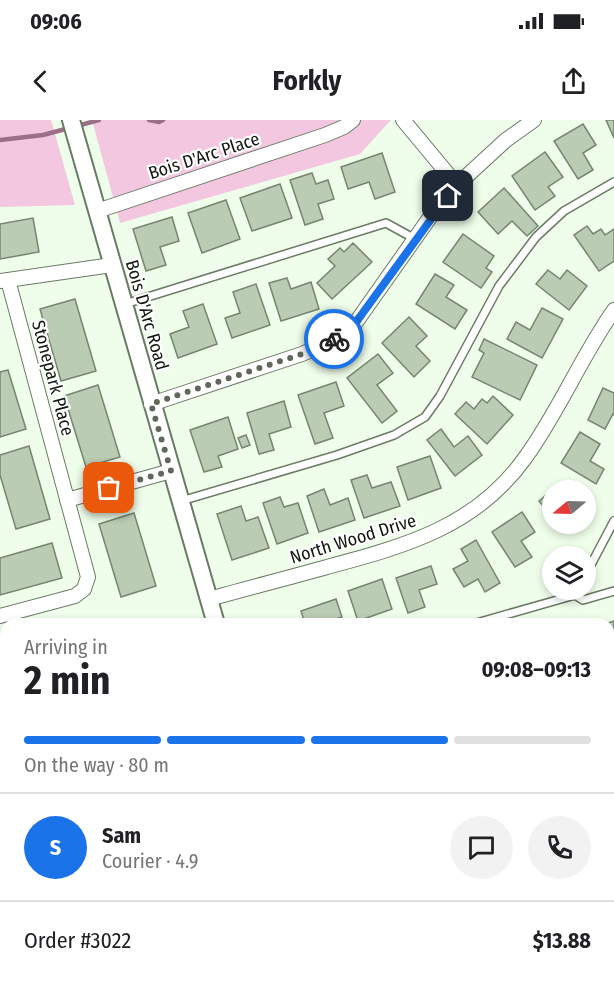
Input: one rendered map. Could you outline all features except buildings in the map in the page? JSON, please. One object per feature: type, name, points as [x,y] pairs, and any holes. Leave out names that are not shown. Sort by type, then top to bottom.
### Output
[{"type":"street","name":"Bois D'Arc Road","points":[[71,120],[214,618]]},
{"type":"street","name":"Bois D'Arc Place","points":[[97,211],[325,135],[344,127],[353,120]]},
{"type":"street","points":[[404,120],[457,185]]},
{"type":"street","points":[[151,404],[302,354],[339,336],[354,325],[415,239],[457,185],[506,140],[534,120]]},
{"type":"street","points":[[4,280],[112,265]]},
{"type":"street","name":"Stonepark Place","points":[[0,616],[75,596],[84,589],[88,577],[4,280]]},
{"type":"street","name":"North Wood Drive","points":[[209,599],[390,550],[445,528],[474,510],[504,483],[524,459],[541,434],[599,331],[614,310]]},
{"type":"street","points":[[67,500],[171,471]]},
{"type":"lane","points":[[180,501],[385,439],[425,417],[440,396],[499,286],[536,237],[564,211],[614,182]]},
{"type":"lane","points":[[124,304],[386,223],[415,239]]},
{"type":"lane","points":[[596,555],[614,521]]},
{"type":"lane","points":[[596,596],[614,591]]},
{"type":"lane","points":[[492,618],[551,600]]},
{"type":"shaded area","points":[[0,120],[51,120],[75,205],[0,207]]},
{"type":"shaded area","points":[[92,120],[391,120],[360,154],[120,223]]},
{"type":"waterway","points":[[0,140],[43,135],[99,120]]},
{"type":"waterway","points":[[149,120],[159,122],[163,120]]},
{"type":"way so far","points":[[109,488],[171,471],[151,404],[302,354],[334,339]]},
{"type":"route","points":[[334,339],[354,325],[366,310],[438,206],[448,196]]}]
